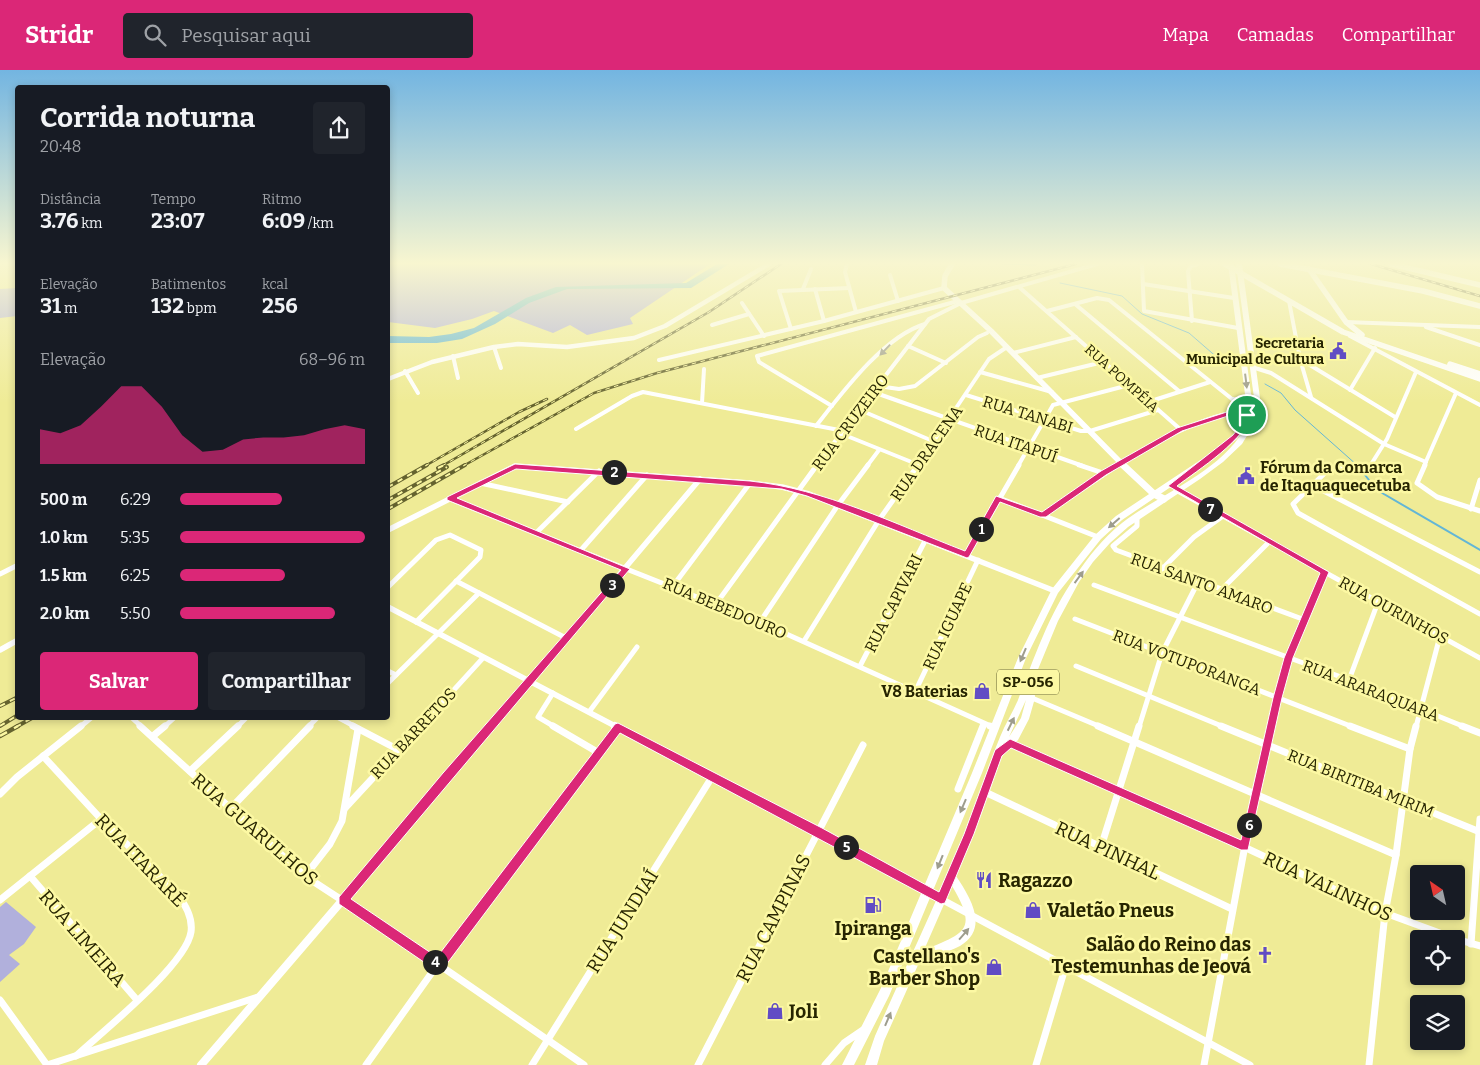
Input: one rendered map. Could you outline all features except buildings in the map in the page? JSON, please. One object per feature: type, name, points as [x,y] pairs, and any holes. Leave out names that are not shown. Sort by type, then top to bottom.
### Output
[{"type":"main road","points":[[968,310],[1007,347],[1121,463],[1154,494],[1164,499]]},
{"type":"main road","name":"SP-056","points":[[848,1065],[869,1025],[928,892],[1029,642],[1055,590],[1098,537],[1119,518],[1191,470],[1236,437],[1244,426],[1244,413],[1248,402],[1236,310]]},
{"type":"main road","name":"SP-056","points":[[871,1065],[879,1040],[951,876],[1049,628],[1074,584],[1107,540],[1137,516],[1229,456],[1249,431],[1257,410],[1245,310]]},
{"type":"main road","points":[[1306,310],[1343,332],[1480,379]]},
{"type":"main road","points":[[1338,310],[1352,329],[1364,336],[1480,374]]},
{"type":"main road","points":[[1333,326],[1346,322]]},
{"type":"main road","points":[[1343,332],[1352,329]]},
{"type":"main road","points":[[1176,490],[1172,485],[1191,470]]},
{"type":"main road","points":[[999,753],[1010,743],[1032,698],[1030,676]]},
{"type":"main road","points":[[915,961],[929,951],[958,941],[968,930],[972,916],[951,876]]},
{"type":"street","points":[[390,378],[405,371],[453,356],[494,347],[518,344],[567,347],[634,338],[665,326],[691,310]]},
{"type":"street","points":[[746,310],[764,336]]},
{"type":"street","points":[[784,310],[791,329]]},
{"type":"street","points":[[821,310],[824,321]]},
{"type":"street","points":[[659,360],[764,336],[862,310]]},
{"type":"street","points":[[832,406],[759,362],[756,358],[765,352],[922,310]]},
{"type":"street","name":"RUA CRUZEIRO","points":[[716,604],[798,490],[925,324],[944,310]]},
{"type":"street","points":[[1083,310],[1179,391]]},
{"type":"street","points":[[1122,310],[1232,399],[1244,413]]},
{"type":"street","points":[[1145,310],[1150,314],[1238,328]]},
{"type":"street","points":[[1191,310],[1192,321]]},
{"type":"street","points":[[1291,310],[1300,359],[1311,398]]},
{"type":"street","name":"RUA POMPÉIA","points":[[1047,311],[1180,429]]},
{"type":"street","points":[[712,325],[748,314]]},
{"type":"street","points":[[1346,322],[1480,328]]},
{"type":"street","points":[[816,426],[832,406],[897,338],[913,326],[925,324]]},
{"type":"street","points":[[1419,325],[1480,345]]},
{"type":"street","points":[[1343,332],[1480,404]]},
{"type":"street","points":[[878,386],[899,389],[914,386],[978,337],[987,333]]},
{"type":"street","points":[[1013,353],[1076,337]]},
{"type":"street","points":[[908,346],[946,363]]},
{"type":"street","points":[[1350,390],[1378,346],[1384,346]]},
{"type":"street","points":[[494,347],[501,368]]},
{"type":"street","name":"RUA DRACENA","points":[[804,641],[879,520],[935,442],[980,372],[993,354],[1007,347]]},
{"type":"street","points":[[453,356],[458,378]]},
{"type":"street","points":[[1300,359],[1395,417]]},
{"type":"street","points":[[1037,378],[1103,362]]},
{"type":"street","points":[[1252,367],[1271,373],[1384,444],[1426,462]]},
{"type":"street","points":[[702,403],[704,369]]},
{"type":"street","points":[[405,371],[418,393]]},
{"type":"street","points":[[980,372],[1042,391],[1052,392]]},
{"type":"street","points":[[1416,372],[1384,444],[1371,466],[1365,469],[1330,468],[1293,504],[1294,508],[1302,517],[1480,614]]},
{"type":"street","points":[[1148,402],[1210,382]]},
{"type":"street","points":[[967,555],[1042,420],[1053,404],[1076,400],[1129,385]]},
{"type":"street","points":[[576,429],[632,396],[643,392],[843,432],[879,450],[918,465]]},
{"type":"street","name":"RUA ITAPUÍ","points":[[873,392],[1103,473]]},
{"type":"street","points":[[1456,393],[1418,479],[1418,483],[1437,497],[1471,509],[1480,510]]},
{"type":"street","name":"RUA TANABI","points":[[966,395],[1076,430],[1090,431]]},
{"type":"street","points":[[1232,399],[1248,402]]},
{"type":"street","points":[[860,410],[935,442]]},
{"type":"street","points":[[1090,431],[1158,410]]},
{"type":"street","points":[[1043,515],[1103,473],[1180,429],[1228,413],[1244,413]]},
{"type":"street","points":[[760,622],[838,505],[879,450]]},
{"type":"street","points":[[390,529],[515,466],[750,483],[798,490],[1055,590]]},
{"type":"street","points":[[536,533],[599,471]]},
{"type":"street","points":[[581,550],[647,475]]},
{"type":"street","points":[[202,1065],[626,569],[700,479]]},
{"type":"street","points":[[1471,509],[1480,480]]},
{"type":"street","points":[[480,483],[568,502]]},
{"type":"street","points":[[673,586],[750,483]]},
{"type":"street","points":[[1312,485],[1480,572]]},
{"type":"street","name":"RUA OURINHOS","points":[[1176,490],[1480,658]]},
{"type":"street","name":"RUA BEBEDOURO","points":[[450,498],[760,622],[995,728]]},
{"type":"street","points":[[999,498],[1098,537]]},
{"type":"street","name":"RUA SANTO AMARO","points":[[1137,516],[1137,526],[1116,543],[1114,548],[1162,569],[1305,620]]},
{"type":"street","points":[[1162,569],[1194,537],[1223,516]]},
{"type":"street","points":[[390,585],[436,540],[450,535],[477,547],[482,553],[416,622]]},
{"type":"street","name":"RUA CAPIVARI","points":[[860,666],[926,539]]},
{"type":"street","points":[[1221,590],[1270,542]]},
{"type":"street","name":"RUA IGUAPE","points":[[915,692],[978,560]]},
{"type":"street","points":[[0,574],[15,566]]},
{"type":"street","points":[[1204,1065],[1244,847],[1277,698],[1289,658],[1324,572]]},
{"type":"street","points":[[456,581],[566,638]]},
{"type":"street","points":[[1101,847],[1133,740],[1162,653],[1179,616],[1198,582]]},
{"type":"street","name":"RUA ARARAQUARA","points":[[1094,585],[1349,680],[1480,733]]},
{"type":"street","points":[[390,681],[479,593]]},
{"type":"street","points":[[1349,680],[1378,602]]},
{"type":"street","points":[[390,608],[528,682],[553,693],[818,832],[972,916],[1066,964],[1250,1065]]},
{"type":"street","name":"RUA VOTUPORANGA","points":[[1075,619],[1410,749]]},
{"type":"street","points":[[1369,1065],[1385,913],[1396,855],[1410,749],[1419,708],[1440,636]]},
{"type":"street","points":[[0,650],[15,642]]},
{"type":"street","points":[[589,712],[637,648]]},
{"type":"street","name":"RUA BARRETOS","points":[[345,808],[397,749],[483,658]]},
{"type":"street","name":"RUA BIRITIBA MIRIM","points":[[1076,666],[1479,832]]},
{"type":"street","points":[[390,671],[396,675]]},
{"type":"street","points":[[553,693],[538,717],[598,753]]},
{"type":"street","points":[[1032,698],[1255,792],[1396,855]]},
{"type":"street","points":[[0,794],[43,756],[88,720]]},
{"type":"street","name":"RUA GUARULHOS","points":[[134,720],[305,876],[438,964],[584,1065]]},
{"type":"street","points":[[153,736],[172,720]]},
{"type":"street","points":[[190,771],[244,720]]},
{"type":"street","points":[[230,809],[315,720]]},
{"type":"street","points":[[343,720],[397,749]]},
{"type":"street","points":[[348,723],[351,720]]},
{"type":"street","points":[[958,789],[984,724]]},
{"type":"street","points":[[366,1065],[438,964],[618,727]]},
{"type":"street","points":[[305,876],[336,833],[345,808],[358,729]]},
{"type":"street","name":"RUA VALINHOS","points":[[1010,743],[1244,847],[1385,913],[1431,930]]},
{"type":"street","name":"RUA CAMPINAS","points":[[698,1065],[864,746]]},
{"type":"street","name":"RUA ITARARÉ","points":[[43,756],[101,819],[177,893],[187,905],[192,922],[190,938],[181,956],[137,1000],[76,1056]]},
{"type":"street","name":"RUA JUNDIAÍ","points":[[532,1065],[712,777]]},
{"type":"street","name":"RUA PINHAL","points":[[984,792],[1232,909]]},
{"type":"street","points":[[0,900],[101,819]]},
{"type":"street","points":[[1471,944],[1480,819]]},
{"type":"street","name":"RUA LIMEIRA","points":[[30,876],[137,1000]]},
{"type":"street","name":"RUA VALINHOS","points":[[1465,942],[1480,946]]},
{"type":"street","points":[[1036,1065],[1066,964]]},
{"type":"street","points":[[0,1000],[47,1065],[260,996]]},
{"type":"street","points":[[824,1065],[844,1043],[869,1025]]},
{"type":"shaded area","points":[[0,310],[15,310],[15,316],[0,318]]},
{"type":"shaded area","points":[[390,310],[641,310],[630,318],[633,324],[587,335],[570,325],[553,333],[494,311],[472,319],[435,328],[390,322]]},
{"type":"shaded area","points":[[504,310],[517,310],[495,324],[462,339],[437,343],[390,343],[390,336],[429,337],[474,328]]},
{"type":"shaded area","points":[[6,902],[36,927],[24,944],[9,955],[20,964],[0,982],[0,907]]},
{"type":"waterway","points":[[1138,310],[1142,314],[1189,333],[1227,366]]},
{"type":"waterway","points":[[1265,384],[1281,393],[1295,410],[1357,465]]},
{"type":"waterway","points":[[1357,465],[1377,490],[1480,550]]},
{"type":"railway","points":[[442,466],[711,310]]},
{"type":"railway","points":[[463,466],[594,393],[657,373],[898,310]]},
{"type":"railway","points":[[425,466],[519,412],[547,399]]},
{"type":"railway","points":[[390,486],[427,465]]},
{"type":"railway","points":[[390,508],[465,465]]},
{"type":"railway","points":[[438,468],[442,466]]},
{"type":"railway","points":[[390,499],[447,467]]},
{"type":"railway","points":[[0,706],[15,698]]},
{"type":"railway","points":[[0,726],[15,717]]},
{"type":"railway","points":[[16,727],[28,720]]},
{"type":"railway","points":[[0,736],[18,726]]},
{"type":"place","name":"Secretaria Municipal de Cultura","points":[[1338,351]]},
{"type":"place","name":"Fórum da Comarca de Itaquaquecetuba","points":[[1246,476]]},
{"type":"place","name":"V8 Baterias","points":[[982,691]]},
{"type":"place","name":"Ragazzo","points":[[984,880]]},
{"type":"place","name":"Ipiranga","points":[[873,905]]},
{"type":"place","name":"Valetão Pneus","points":[[1033,910]]},
{"type":"place","name":"Salão do Reino das Testemunhas de Jeová","points":[[1265,955]]},
{"type":"place","name":"Castellano's Barber Shop","points":[[994,967]]},
{"type":"place","name":"Joli","points":[[775,1011]]},
{"type":"route","points":[[1241,412],[1247,415],[1244,426],[1236,437],[1173,483],[1172,486],[1176,490],[1324,572],[1289,658],[1277,698],[1244,847],[1010,743],[999,753],[969,834],[941,899],[618,727],[438,964],[343,900],[446,776],[626,569],[450,498],[515,466],[750,483],[798,490],[967,555],[999,498],[1043,515],[1103,473],[1180,429],[1228,413],[1241,412]]}]
